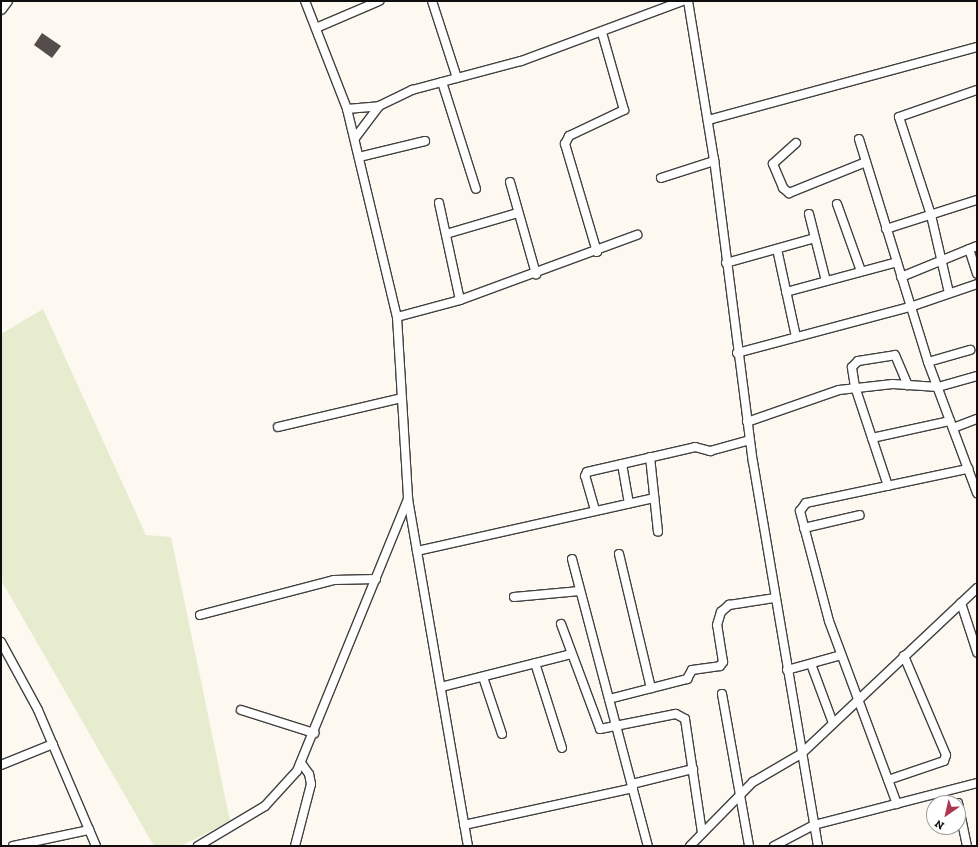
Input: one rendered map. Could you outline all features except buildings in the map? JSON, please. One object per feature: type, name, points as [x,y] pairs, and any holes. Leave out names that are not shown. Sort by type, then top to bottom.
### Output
[{"type":"street","points":[[305,1],[347,109],[397,317],[408,499],[468,846]]},
{"type":"street","points":[[316,28],[379,1]]},
{"type":"street","points":[[432,1],[457,78]]},
{"type":"street","points":[[347,109],[379,106],[442,82],[602,33],[682,1]]},
{"type":"street","points":[[688,1],[714,161],[737,354],[747,422],[800,754],[818,846]]},
{"type":"street","points":[[597,252],[565,144],[569,136],[624,110],[602,33]]},
{"type":"street","points":[[708,120],[977,47]]},
{"type":"street","points":[[442,82],[476,189]]},
{"type":"street","points":[[949,293],[931,215],[899,117],[977,90]]},
{"type":"street","points":[[355,138],[379,106]]},
{"type":"street","points":[[859,139],[928,362],[977,492]]},
{"type":"street","points":[[359,158],[425,141]]},
{"type":"street","points":[[796,143],[773,164],[783,188],[789,193],[866,162]]},
{"type":"street","points":[[662,178],[714,161]]},
{"type":"street","points":[[510,182],[536,274]]},
{"type":"street","points":[[886,229],[977,200]]},
{"type":"street","points":[[439,203],[460,300]]},
{"type":"street","points":[[837,204],[861,271]]},
{"type":"street","points":[[446,234],[518,213]]},
{"type":"street","points":[[809,214],[826,281]]},
{"type":"street","points":[[397,317],[460,300],[597,252],[637,235]]},
{"type":"street","points":[[726,263],[815,238]]},
{"type":"street","points":[[901,277],[973,248],[977,274]]},
{"type":"street","points":[[777,249],[796,337]]},
{"type":"street","points":[[786,292],[897,262]]},
{"type":"street","points":[[737,354],[910,307],[977,284]]},
{"type":"street","points":[[928,362],[970,350]]},
{"type":"street","points":[[888,486],[855,387],[854,364],[891,354],[898,358],[908,385]]},
{"type":"street","points":[[747,422],[855,387],[908,385],[938,387],[977,376]]},
{"type":"street","points":[[278,427],[402,398]]},
{"type":"street","points":[[872,438],[977,419]]},
{"type":"street","points":[[595,510],[585,474],[650,457],[694,448],[710,451],[750,440]]},
{"type":"street","points":[[650,457],[658,532]]},
{"type":"street","points":[[622,464],[629,503]]},
{"type":"street","points":[[896,804],[841,655],[800,511],[806,503],[968,469]]},
{"type":"street","points":[[417,550],[654,498]]},
{"type":"street","points":[[198,846],[266,806],[283,789],[300,763],[314,733],[408,499]]},
{"type":"street","points":[[804,528],[860,515]]},
{"type":"street","points":[[619,554],[651,688]]},
{"type":"street","points":[[572,559],[609,699],[618,727],[648,846]]},
{"type":"street","points":[[200,615],[334,580],[376,579]]},
{"type":"street","points":[[690,846],[763,774],[800,754],[977,588]]},
{"type":"street","points":[[514,597],[580,591]]},
{"type":"street","points":[[609,699],[687,679],[692,670],[721,665],[717,625],[721,612],[729,605],[775,598]]},
{"type":"street","points":[[961,603],[977,652]]},
{"type":"street","points":[[561,624],[597,727],[604,730],[676,714],[683,716],[693,769],[702,833]]},
{"type":"street","points":[[1,642],[31,695],[96,846]]},
{"type":"street","points":[[441,688],[571,654]]},
{"type":"street","points":[[787,670],[841,655]]},
{"type":"street","points":[[888,780],[944,761],[946,755],[904,656]]},
{"type":"street","points":[[535,663],[562,748]]},
{"type":"street","points":[[811,664],[832,723]]},
{"type":"street","points":[[483,677],[502,734]]},
{"type":"street","points":[[722,694],[742,794],[749,846]]},
{"type":"street","points":[[240,710],[314,733]]},
{"type":"street","points":[[1,765],[53,744]]},
{"type":"street","points":[[295,846],[311,784],[309,774],[300,763]]},
{"type":"street","points":[[464,825],[632,786],[693,769]]},
{"type":"street","points":[[774,846],[814,825],[977,783]]},
{"type":"street","points":[[955,789],[956,795]]},
{"type":"street","points":[[13,846],[89,830]]},
{"type":"street","points":[[965,835],[967,846]]},
{"type":"green space","points":[[43,309],[146,535],[171,537],[230,821],[181,846],[154,846],[1,580],[1,334]]}]
